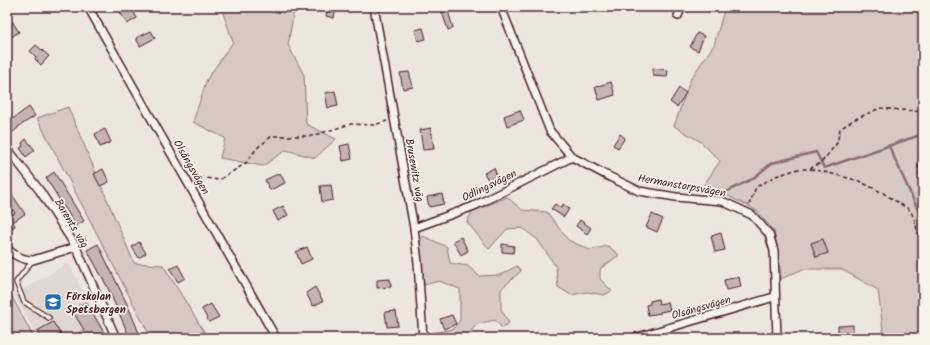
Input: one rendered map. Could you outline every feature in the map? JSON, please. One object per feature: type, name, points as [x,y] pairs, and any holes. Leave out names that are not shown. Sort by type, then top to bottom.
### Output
[{"type":"street","name":"Olsängsvägen","points":[[88,7],[276,338]]},
{"type":"street","name":"Brusewitz väg","points":[[374,7],[414,228],[423,338]]},
{"type":"street","name":"Hermanstorpsvägen","points":[[501,7],[550,131],[572,156],[606,175],[640,191],[676,197],[722,201],[752,215],[769,234],[774,251],[776,338]]},
{"type":"street","points":[[678,16],[681,7]]},
{"type":"street","name":"Barents väg","points":[[7,148],[40,191],[76,247],[116,338]]},
{"type":"street","name":"Odlingsvägen","points":[[414,228],[474,206],[572,156]]},
{"type":"street","points":[[7,249],[19,257],[27,260],[33,260],[76,247]]},
{"type":"street","name":"Olsängsvägen","points":[[634,338],[774,297]]},
{"type":"lane","points":[[33,260],[16,282],[24,302],[49,318]]},
{"type":"path","points":[[809,169],[821,163],[837,143],[840,129],[854,120],[880,108],[923,112]]},
{"type":"path","points":[[920,112],[923,124]]},
{"type":"path","points":[[186,180],[192,176],[219,180],[246,163],[257,148],[272,136],[310,136],[351,124],[374,125],[394,118]]},
{"type":"path","points":[[923,152],[919,157],[918,168],[923,188]]},
{"type":"path","points":[[747,213],[756,187],[776,176],[798,169],[809,169],[859,181],[883,193],[910,210],[923,244]]},
{"type":"path","points":[[923,192],[921,211],[923,216]]},
{"type":"shaded area","points":[[221,7],[306,7],[294,11],[288,45],[304,75],[306,124],[336,139],[315,158],[286,150],[263,166],[220,158],[225,138],[193,122],[207,79],[233,42]]},
{"type":"shaded area","points":[[725,7],[923,7],[923,338],[884,338],[878,290],[841,269],[803,269],[781,279],[774,231],[756,210],[726,195],[701,189],[720,161],[701,142],[674,126],[691,78],[714,45]]},
{"type":"shaded area","points":[[68,107],[134,263],[163,265],[208,338],[151,338],[37,118]]},
{"type":"shaded area","points":[[507,197],[522,210],[547,212],[568,240],[590,250],[608,246],[619,255],[600,269],[600,279],[612,291],[604,295],[587,292],[571,295],[558,287],[556,267],[538,240],[522,228],[507,229],[489,249],[467,222],[472,212]]},
{"type":"shaded area","points":[[423,236],[447,247],[450,263],[468,266],[479,276],[500,275],[517,266],[521,271],[501,289],[501,309],[509,323],[502,328],[495,320],[477,324],[465,338],[427,338],[427,334],[453,329],[460,320],[460,289],[439,281],[424,285],[419,245]]},
{"type":"shaded area","name":"Förskolan Spetsbergen","points":[[68,263],[108,337],[39,338],[14,295]]},
{"type":"shaded area","points":[[7,290],[11,295],[34,338],[7,338]]},
{"type":"building","points":[[125,7],[131,7],[137,18],[127,24],[119,10]]},
{"type":"building","points":[[328,7],[336,7],[334,18],[326,16]]},
{"type":"building","points":[[448,11],[453,28],[448,30],[442,12]]},
{"type":"building","points":[[12,21],[19,32],[11,37],[7,31],[7,25]]},
{"type":"building","points":[[423,28],[426,39],[418,41],[415,30]]},
{"type":"building","points":[[151,31],[155,38],[140,46],[136,38]]},
{"type":"building","points":[[697,33],[704,36],[698,51],[690,47]]},
{"type":"building","points":[[36,45],[49,56],[41,65],[30,51]]},
{"type":"building","points":[[653,68],[668,70],[667,77],[653,76]]},
{"type":"building","points":[[409,72],[413,87],[403,89],[400,73]]},
{"type":"building","points":[[611,82],[615,95],[599,100],[595,87]]},
{"type":"building","points":[[679,88],[686,93],[677,107],[670,102]]},
{"type":"building","points":[[335,91],[338,106],[328,108],[325,93]]},
{"type":"building","points":[[29,107],[35,116],[9,135],[7,131],[7,123]]},
{"type":"building","points":[[520,110],[524,120],[507,126],[504,116]]},
{"type":"building","points":[[431,128],[434,149],[423,150],[420,130]]},
{"type":"building","points":[[105,129],[111,142],[100,147],[95,134]]},
{"type":"building","points":[[620,134],[625,138],[618,148],[613,145]]},
{"type":"building","points":[[26,139],[35,150],[26,157],[20,148],[23,146],[22,143]]},
{"type":"building","points":[[349,144],[352,159],[343,161],[340,146]]},
{"type":"building","points":[[494,168],[497,176],[488,180],[484,173]]},
{"type":"building","points":[[103,169],[109,182],[100,186],[94,174]]},
{"type":"building","points":[[54,172],[84,221],[76,226],[46,178]]},
{"type":"building","points":[[280,173],[285,183],[270,190],[265,180]]},
{"type":"building","points":[[331,185],[333,200],[322,202],[320,186]]},
{"type":"building","points":[[7,187],[25,214],[13,222],[15,226],[7,232],[7,214],[9,217],[15,213],[7,201]]},
{"type":"building","points":[[442,194],[444,204],[429,207],[427,197]]},
{"type":"building","points":[[555,204],[561,208],[563,204],[569,209],[564,217],[551,209]]},
{"type":"building","points":[[283,206],[288,215],[278,221],[273,211]]},
{"type":"building","points":[[652,214],[663,219],[657,232],[646,227]]},
{"type":"building","points":[[580,220],[591,228],[587,234],[576,226]]},
{"type":"building","points":[[721,233],[725,250],[715,252],[711,236]]},
{"type":"building","points":[[461,237],[468,251],[461,255],[453,241]]},
{"type":"building","points":[[823,239],[828,253],[816,257],[811,243]]},
{"type":"building","points":[[139,242],[146,253],[139,258],[132,247]]},
{"type":"building","points":[[98,244],[128,306],[141,338],[130,338],[107,286],[87,250]]},
{"type":"building","points":[[502,244],[514,246],[513,253],[502,252]]},
{"type":"building","points":[[307,247],[312,259],[301,264],[296,252]]},
{"type":"building","points":[[178,265],[185,278],[178,282],[170,269]]},
{"type":"building","points":[[739,277],[741,287],[726,290],[724,280]]},
{"type":"building","points":[[390,279],[391,287],[377,288],[377,280]]},
{"type":"building","points":[[315,287],[323,301],[313,306],[306,293]]},
{"type":"building","points":[[658,299],[659,304],[668,302],[670,310],[648,315],[646,305],[650,304],[650,301]]},
{"type":"building","points":[[86,302],[106,336],[103,338],[70,338],[84,330],[72,310]]},
{"type":"building","points":[[211,304],[219,317],[209,322],[202,309]]},
{"type":"building","points":[[396,311],[398,326],[387,327],[385,312]]},
{"type":"building","points":[[452,315],[456,324],[444,329],[440,319]]},
{"type":"building","points":[[53,322],[63,338],[41,338],[37,331]]},
{"type":"building","points":[[853,325],[853,333],[838,333],[838,326]]},
{"type":"waterway","points":[[728,191],[752,179],[772,163],[816,152],[824,168],[923,134]]},
{"type":"waterway","points":[[889,146],[923,221]]},
{"type":"place","name":"Förskolan Spetsbergen","points":[[53,302]]}]
